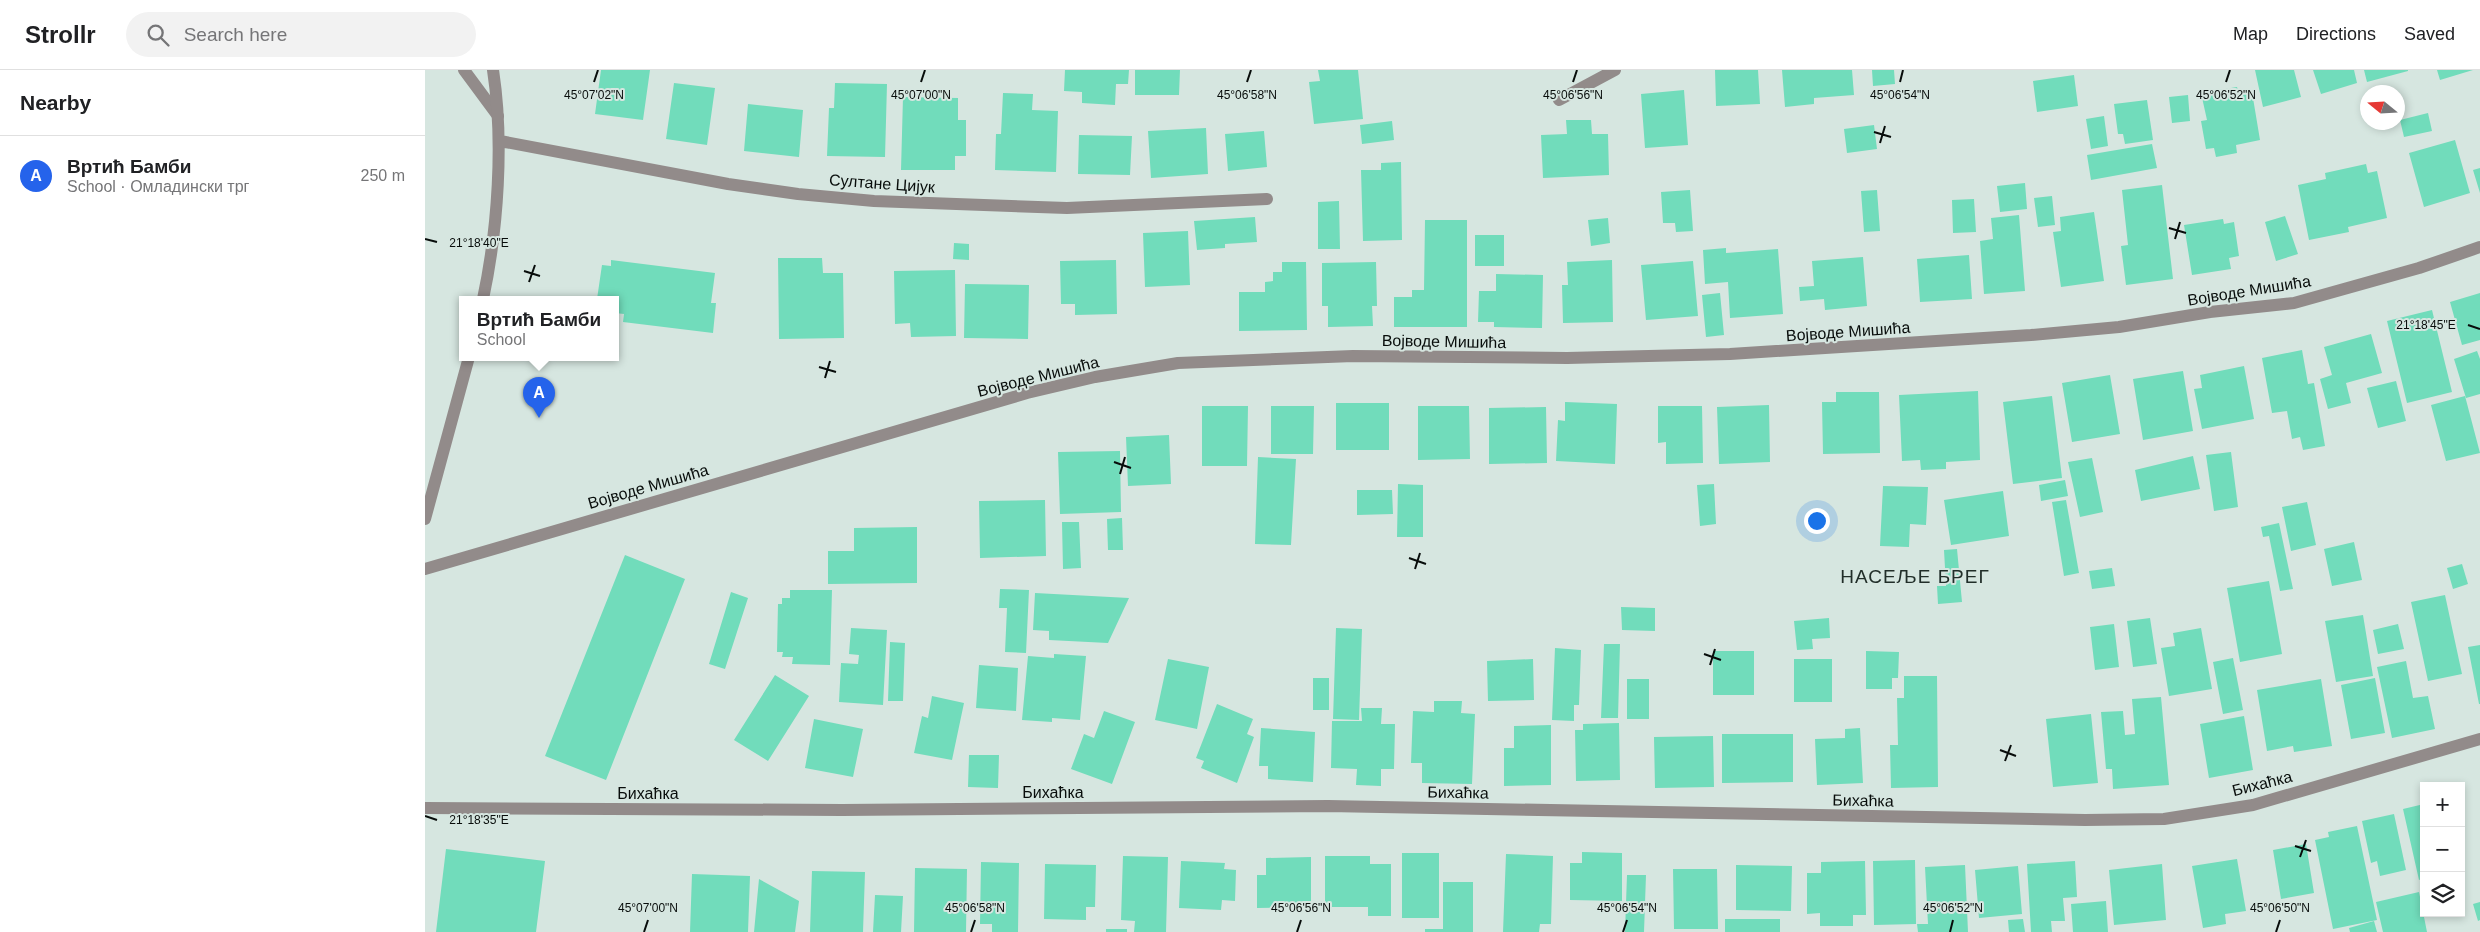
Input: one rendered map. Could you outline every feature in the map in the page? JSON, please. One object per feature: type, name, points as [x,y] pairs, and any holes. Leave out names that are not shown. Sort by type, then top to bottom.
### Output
[{"type":"street","points":[[464,70],[498,116]]},
{"type":"street","points":[[483,296],[492,238],[500,141],[493,70]]},
{"type":"street","points":[[1559,100],[1615,70]]},
{"type":"street","name":"Султане Цијук","points":[[500,141],[728,184],[798,194],[874,201],[1067,208],[1267,198]]},
{"type":"street","name":"Војводе Мишића","points":[[425,568],[1027,393],[1095,377],[1178,363],[1353,356],[1567,358],[1730,354],[2040,334],[2119,327],[2210,312],[2294,303],[2419,268],[2480,247]]},
{"type":"street","points":[[425,519],[468,361]]},
{"type":"street","name":"Бихаћка","points":[[425,808],[852,810],[1328,806],[2085,820],[2164,819],[2253,805],[2480,739]]},
{"type":"building","points":[[601,70],[650,70],[643,120],[595,114]]},
{"type":"building","points":[[1065,70],[1129,70],[1128,84],[1116,84],[1115,105],[1082,103],[1082,92],[1064,91]]},
{"type":"building","points":[[1135,70],[1180,70],[1179,95],[1135,95]]},
{"type":"building","points":[[1318,70],[1358,70],[1363,119],[1314,124],[1309,82],[1320,81]]},
{"type":"building","points":[[1715,70],[1758,70],[1760,104],[1716,106]]},
{"type":"building","points":[[1782,70],[1852,70],[1854,95],[1814,98],[1814,104],[1785,107]]},
{"type":"building","points":[[1872,70],[1894,70],[1895,84],[1873,86]]},
{"type":"building","points":[[2255,70],[2294,70],[2301,97],[2263,107]]},
{"type":"building","points":[[2313,70],[2354,70],[2357,83],[2321,94]]},
{"type":"building","points":[[2364,70],[2408,70],[2408,71],[2367,82]]},
{"type":"building","points":[[2437,70],[2473,70],[2440,80]]},
{"type":"building","points":[[2074,75],[2078,106],[2037,112],[2033,81]]},
{"type":"building","points":[[674,83],[715,88],[707,145],[666,139]]},
{"type":"building","points":[[835,83],[887,84],[885,157],[827,156],[829,108],[834,108]]},
{"type":"building","points":[[2237,87],[2239,94],[2252,92],[2260,140],[2236,145],[2237,153],[2216,157],[2214,148],[2206,149],[2201,121],[2207,120],[2201,93]]},
{"type":"building","points":[[1684,90],[1688,145],[1645,148],[1641,94]]},
{"type":"building","points":[[1003,93],[1033,94],[1032,110],[1058,111],[1056,172],[995,170],[996,134],[1001,134]]},
{"type":"building","points":[[2188,95],[2190,121],[2172,123],[2169,97]]},
{"type":"building","points":[[903,97],[958,98],[958,120],[966,120],[966,156],[955,156],[955,170],[901,170]]},
{"type":"building","points":[[2147,100],[2153,140],[2125,144],[2123,134],[2118,134],[2114,104]]},
{"type":"building","points":[[748,104],[803,110],[799,157],[744,151]]},
{"type":"building","points":[[2428,113],[2432,131],[2404,137],[2402,130],[2405,130],[2405,119]]},
{"type":"building","points":[[2104,116],[2108,146],[2091,149],[2086,119]]},
{"type":"building","points":[[1566,120],[1591,120],[1592,134],[1608,134],[1609,175],[1543,178],[1541,135],[1567,134]]},
{"type":"building","points":[[1392,121],[1394,140],[1362,144],[1360,125]]},
{"type":"building","points":[[1874,125],[1877,149],[1847,153],[1844,129]]},
{"type":"building","points":[[1206,128],[1208,174],[1151,178],[1148,131]]},
{"type":"building","points":[[1264,131],[1267,167],[1228,171],[1225,134]]},
{"type":"building","points":[[1079,135],[1132,136],[1130,175],[1078,174]]},
{"type":"building","points":[[2455,140],[2470,193],[2424,207],[2409,153]]},
{"type":"building","points":[[2152,144],[2157,168],[2091,180],[2087,155]]},
{"type":"building","points":[[1401,162],[1402,240],[1363,241],[1361,170],[1381,170],[1381,163]]},
{"type":"building","points":[[2366,164],[2368,173],[2377,171],[2387,218],[2348,227],[2349,232],[2309,240],[2298,185],[2326,179],[2325,173]]},
{"type":"building","points":[[2480,168],[2480,193],[2473,170]]},
{"type":"building","points":[[2025,183],[2027,209],[2000,212],[1997,186]]},
{"type":"building","points":[[2162,185],[2173,279],[2126,285],[2121,246],[2128,245],[2122,190]]},
{"type":"building","points":[[1690,190],[1693,231],[1676,232],[1675,223],[1663,223],[1661,192]]},
{"type":"building","points":[[1877,190],[1880,231],[1864,232],[1861,191]]},
{"type":"building","points":[[2052,196],[2055,225],[2038,227],[2034,198]]},
{"type":"building","points":[[1974,199],[1976,232],[1953,233],[1952,200]]},
{"type":"building","points":[[1339,201],[1340,249],[1318,249],[1318,202]]},
{"type":"building","points":[[2094,212],[2104,281],[2061,287],[2053,232],[2061,231],[2060,217]]},
{"type":"building","points":[[2019,215],[2025,291],[1984,294],[1980,241],[1993,239],[1991,218]]},
{"type":"building","points":[[2285,216],[2298,254],[2276,261],[2265,222]]},
{"type":"building","points":[[1255,217],[1257,242],[1225,244],[1225,248],[1197,250],[1194,221]]},
{"type":"building","points":[[1608,218],[1610,243],[1591,246],[1588,220]]},
{"type":"building","points":[[2223,219],[2224,224],[2234,222],[2239,256],[2229,258],[2231,269],[2192,275],[2184,225]]},
{"type":"building","points":[[1425,220],[1467,220],[1467,327],[1394,327],[1394,297],[1412,297],[1412,290],[1424,290]]},
{"type":"building","points":[[1188,231],[1190,285],[1145,287],[1143,233]]},
{"type":"building","points":[[1475,235],[1504,235],[1504,266],[1475,266]]},
{"type":"building","points":[[954,243],[969,244],[969,260],[953,259]]},
{"type":"building","points":[[1726,248],[1726,253],[1778,249],[1783,314],[1730,318],[1728,282],[1705,284],[1703,250]]},
{"type":"building","points":[[1969,255],[1972,299],[1920,302],[1917,259]]},
{"type":"building","points":[[1863,257],[1867,306],[1825,310],[1824,299],[1800,301],[1799,287],[1814,286],[1812,261]]},
{"type":"building","points":[[778,258],[822,258],[823,273],[843,273],[844,338],[779,339]]},
{"type":"building","points":[[611,260],[715,273],[711,303],[716,303],[713,333],[623,322],[624,314],[619,313],[619,296],[597,296],[602,265],[611,266]]},
{"type":"building","points":[[1116,260],[1117,314],[1075,315],[1075,304],[1061,304],[1060,261]]},
{"type":"building","points":[[1612,260],[1613,322],[1563,323],[1562,285],[1568,285],[1567,262]]},
{"type":"building","points":[[1693,261],[1698,316],[1646,320],[1641,265]]},
{"type":"building","points":[[1282,262],[1306,262],[1307,330],[1239,331],[1239,292],[1265,292],[1265,282],[1273,281],[1273,272],[1282,272]]},
{"type":"building","points":[[1376,262],[1377,306],[1372,306],[1373,326],[1328,327],[1328,306],[1322,306],[1322,263]]},
{"type":"building","points":[[955,270],[956,336],[911,337],[910,323],[895,324],[894,271]]},
{"type":"building","points":[[1496,274],[1543,275],[1542,328],[1494,327],[1494,322],[1478,322],[1479,291],[1496,291]]},
{"type":"building","points":[[965,284],[1029,285],[1028,339],[964,338]]},
{"type":"building","points":[[1720,293],[1724,335],[1706,337],[1702,295]]},
{"type":"building","points":[[2480,293],[2480,340],[2462,345],[2450,302]]},
{"type":"building","points":[[2432,310],[2452,392],[2407,403],[2387,321]]},
{"type":"building","points":[[2371,334],[2382,373],[2346,383],[2351,403],[2328,409],[2320,379],[2332,375],[2324,347]]},
{"type":"building","points":[[2302,350],[2308,384],[2314,383],[2325,446],[2303,450],[2300,437],[2292,439],[2287,411],[2272,413],[2262,358]]},
{"type":"building","points":[[2477,351],[2480,359],[2480,394],[2466,398],[2454,359]]},
{"type":"building","points":[[2244,366],[2254,419],[2202,429],[2194,389],[2202,388],[2200,375]]},
{"type":"building","points":[[2183,371],[2193,431],[2143,440],[2133,379]]},
{"type":"building","points":[[2110,375],[2120,434],[2072,442],[2062,383]]},
{"type":"building","points":[[2396,381],[2406,421],[2378,428],[2367,388]]},
{"type":"building","points":[[1978,391],[1980,460],[1946,462],[1946,469],[1921,470],[1920,460],[1902,461],[1899,395]]},
{"type":"building","points":[[1836,392],[1879,392],[1880,453],[1823,454],[1822,402],[1836,402]]},
{"type":"building","points":[[2052,396],[2062,478],[2013,484],[2003,402]]},
{"type":"building","points":[[2465,396],[2480,453],[2446,461],[2431,405]]},
{"type":"building","points":[[1565,402],[1617,404],[1615,464],[1556,461],[1558,420],[1565,421]]},
{"type":"building","points":[[1336,403],[1389,403],[1389,450],[1336,450]]},
{"type":"building","points":[[1769,405],[1770,462],[1719,464],[1717,407]]},
{"type":"building","points":[[1202,406],[1248,406],[1247,466],[1202,466]]},
{"type":"building","points":[[1271,406],[1314,406],[1313,454],[1271,454]]},
{"type":"building","points":[[1418,406],[1469,406],[1470,459],[1418,460]]},
{"type":"building","points":[[1658,406],[1702,406],[1703,463],[1666,464],[1666,442],[1658,443]]},
{"type":"building","points":[[1546,407],[1547,463],[1489,464],[1489,408]]},
{"type":"building","points":[[1169,435],[1171,484],[1128,486],[1126,437]]},
{"type":"building","points":[[1120,451],[1121,512],[1060,514],[1058,452]]},
{"type":"building","points":[[2231,452],[2238,507],[2214,511],[2206,455]]},
{"type":"building","points":[[2193,456],[2200,489],[2141,501],[2135,470]]},
{"type":"building","points":[[1258,457],[1296,459],[1291,545],[1255,544]]},
{"type":"building","points":[[2092,458],[2103,512],[2080,517],[2068,462]]},
{"type":"building","points":[[2065,480],[2068,496],[2041,501],[2039,485]]},
{"type":"building","points":[[1398,484],[1423,485],[1423,537],[1397,537]]},
{"type":"building","points":[[1714,484],[1716,524],[1700,526],[1697,485]]},
{"type":"building","points":[[1883,486],[1928,487],[1926,525],[1910,524],[1909,547],[1880,546]]},
{"type":"building","points":[[1357,490],[1392,490],[1393,514],[1357,515]]},
{"type":"building","points":[[2003,491],[2009,536],[1951,545],[1944,500]]},
{"type":"building","points":[[1045,500],[1046,556],[980,558],[979,501]]},
{"type":"building","points":[[2066,500],[2079,573],[2064,576],[2052,502]]},
{"type":"building","points":[[2307,502],[2316,545],[2291,551],[2282,507]]},
{"type":"building","points":[[1122,518],[1123,550],[1108,550],[1107,519]]},
{"type":"building","points":[[1062,522],[1079,522],[1081,568],[1063,569]]},
{"type":"building","points":[[2279,523],[2293,589],[2280,591],[2269,536],[2263,537],[2261,527]]},
{"type":"building","points":[[917,527],[917,583],[828,584],[828,551],[854,551],[854,528]]},
{"type":"building","points":[[2354,542],[2362,580],[2332,586],[2324,549]]},
{"type":"building","points":[[1957,549],[1962,602],[1938,604],[1937,586],[1946,586],[1944,550]]},
{"type":"building","points":[[625,555],[685,579],[606,780],[545,756]]},
{"type":"building","points":[[2462,564],[2468,584],[2453,589],[2447,568]]},
{"type":"building","points":[[2112,568],[2115,586],[2092,589],[2089,571]]},
{"type":"building","points":[[2269,581],[2282,654],[2240,662],[2227,588]]},
{"type":"building","points":[[1000,589],[1029,590],[1026,653],[1005,652],[1007,608],[999,608]]},
{"type":"building","points":[[790,590],[832,590],[830,665],[792,664],[793,657],[782,657],[783,652],[777,652],[778,604],[782,604],[782,598],[790,598]]},
{"type":"building","points":[[731,592],[748,598],[725,669],[709,664]]},
{"type":"building","points":[[1035,593],[1129,598],[1108,643],[1049,640],[1049,631],[1033,630]]},
{"type":"building","points":[[2445,595],[2462,674],[2428,681],[2411,602]]},
{"type":"building","points":[[1621,607],[1655,608],[1655,631],[1622,630]]},
{"type":"building","points":[[2363,615],[2373,676],[2336,682],[2325,621]]},
{"type":"building","points":[[1829,618],[1830,638],[1812,639],[1813,649],[1797,650],[1794,621]]},
{"type":"building","points":[[2150,618],[2157,664],[2133,667],[2127,621]]},
{"type":"building","points":[[2114,624],[2119,667],[2095,670],[2090,627]]},
{"type":"building","points":[[2398,624],[2404,649],[2378,654],[2373,630]]},
{"type":"building","points":[[851,628],[887,630],[883,705],[839,702],[841,663],[858,664],[859,655],[849,654]]},
{"type":"building","points":[[1336,628],[1362,629],[1359,720],[1333,719]]},
{"type":"building","points":[[2201,628],[2212,689],[2169,696],[2161,648],[2175,646],[2173,633]]},
{"type":"building","points":[[890,642],[905,643],[903,701],[888,701]]},
{"type":"building","points":[[1604,644],[1620,644],[1618,718],[1601,718]]},
{"type":"building","points":[[2480,645],[2480,704],[2479,704],[2468,647]]},
{"type":"building","points":[[1555,648],[1581,650],[1579,705],[1574,705],[1574,721],[1552,720]]},
{"type":"building","points":[[1713,651],[1754,651],[1754,695],[1713,695]]},
{"type":"building","points":[[1866,651],[1899,652],[1898,678],[1892,678],[1892,689],[1866,689]]},
{"type":"building","points":[[1054,654],[1086,656],[1080,720],[1052,718],[1052,722],[1022,720],[1028,656],[1054,658]]},
{"type":"building","points":[[2233,658],[2243,710],[2223,714],[2213,662]]},
{"type":"building","points":[[1168,659],[1209,667],[1197,729],[1155,720]]},
{"type":"building","points":[[1533,659],[1534,700],[1488,701],[1487,661]]},
{"type":"building","points":[[1794,659],[1832,659],[1832,702],[1794,702]]},
{"type":"building","points":[[2406,661],[2413,698],[2428,696],[2435,729],[2392,738],[2377,667]]},
{"type":"building","points":[[979,665],[1018,668],[1016,711],[976,708]]},
{"type":"building","points":[[775,675],[809,696],[768,761],[734,740]]},
{"type":"building","points":[[1904,676],[1937,676],[1938,787],[1891,788],[1890,745],[1898,745],[1897,698],[1904,698]]},
{"type":"building","points":[[1313,678],[1329,678],[1329,710],[1313,710]]},
{"type":"building","points":[[2375,678],[2385,733],[2351,739],[2341,685]]},
{"type":"building","points":[[1627,679],[1649,679],[1649,719],[1627,719]]},
{"type":"building","points":[[2321,679],[2332,746],[2294,752],[2293,746],[2267,751],[2257,690]]},
{"type":"building","points":[[932,696],[964,703],[952,760],[914,753],[922,716],[928,718]]},
{"type":"building","points":[[2161,697],[2169,785],[2113,789],[2112,769],[2106,769],[2101,712],[2123,711],[2125,735],[2135,734],[2132,699]]},
{"type":"building","points":[[1434,701],[1462,701],[1461,713],[1475,714],[1472,784],[1422,783],[1422,763],[1411,763],[1413,711],[1434,712]]},
{"type":"building","points":[[1217,704],[1253,719],[1247,734],[1254,737],[1237,783],[1201,768],[1204,761],[1196,758]]},
{"type":"building","points":[[1361,708],[1382,708],[1381,724],[1395,724],[1394,769],[1381,769],[1381,786],[1356,785],[1357,769],[1331,768],[1332,721],[1362,721]]},
{"type":"building","points":[[1104,711],[1135,722],[1112,784],[1071,769],[1084,734],[1094,738]]},
{"type":"building","points":[[2091,714],[2098,783],[2053,787],[2046,719]]},
{"type":"building","points":[[2244,716],[2253,770],[2209,778],[2200,724]]},
{"type":"building","points":[[814,719],[863,729],[853,777],[805,768]]},
{"type":"building","points":[[1619,723],[1620,780],[1576,781],[1575,730],[1583,730],[1583,724]]},
{"type":"building","points":[[1551,725],[1551,785],[1504,786],[1504,748],[1514,748],[1514,726]]},
{"type":"building","points":[[1261,728],[1315,732],[1313,782],[1268,779],[1268,766],[1259,766]]},
{"type":"building","points":[[1860,728],[1863,783],[1817,785],[1815,739],[1845,738],[1845,729]]},
{"type":"building","points":[[1722,734],[1793,734],[1793,782],[1722,783]]},
{"type":"building","points":[[1713,736],[1714,787],[1655,788],[1654,737]]},
{"type":"building","points":[[969,755],[999,755],[998,788],[968,787]]},
{"type":"building","points":[[2420,805],[2419,880],[2403,809]]},
{"type":"building","points":[[2394,814],[2406,870],[2380,876],[2377,861],[2371,863],[2362,821]]},
{"type":"building","points":[[2357,826],[2377,920],[2333,929],[2315,840],[2329,837],[2328,832]]},
{"type":"building","points":[[2306,844],[2314,893],[2281,899],[2273,850]]},
{"type":"building","points":[[446,849],[545,861],[536,932],[436,932]]},
{"type":"building","points":[[1582,852],[1622,853],[1622,901],[1570,900],[1570,863],[1582,863]]},
{"type":"building","points":[[1402,853],[1439,853],[1439,918],[1402,918]]},
{"type":"building","points":[[1506,854],[1553,856],[1551,924],[1540,924],[1539,932],[1503,932]]},
{"type":"building","points":[[1123,856],[1168,857],[1166,932],[1134,932],[1135,921],[1121,920]]},
{"type":"building","points":[[1325,856],[1370,856],[1370,864],[1391,864],[1391,916],[1368,916],[1368,907],[1325,907]]},
{"type":"building","points":[[1311,857],[1311,907],[1257,908],[1257,875],[1266,875],[1266,858]]},
{"type":"building","points":[[2237,859],[2246,911],[2225,914],[2226,924],[2203,928],[2192,866]]},
{"type":"building","points":[[1915,860],[1916,924],[1874,925],[1873,861]]},
{"type":"building","points":[[1181,861],[1225,863],[1224,869],[1236,870],[1235,901],[1222,900],[1221,910],[1179,908]]},
{"type":"building","points":[[1865,861],[1866,915],[1853,915],[1853,926],[1820,926],[1820,913],[1807,914],[1807,873],[1821,873],[1821,862]]},
{"type":"building","points":[[2075,861],[2077,897],[2063,898],[2065,921],[2051,921],[2052,932],[2031,932],[2027,864]]},
{"type":"building","points":[[981,862],[1019,863],[1018,932],[992,932],[992,924],[980,924]]},
{"type":"building","points":[[1045,864],[1096,865],[1095,907],[1086,907],[1086,920],[1044,919]]},
{"type":"building","points":[[2162,864],[2166,920],[2114,925],[2109,870]]},
{"type":"building","points":[[1736,865],[1792,866],[1791,911],[1736,910]]},
{"type":"building","points":[[1965,865],[1968,932],[1918,932],[1917,924],[1928,924],[1925,867]]},
{"type":"building","points":[[2018,866],[2022,914],[1979,918],[1975,870]]},
{"type":"building","points":[[915,868],[967,869],[966,932],[914,932]]},
{"type":"building","points":[[1673,869],[1717,869],[1718,929],[1674,929]]},
{"type":"building","points":[[812,871],[865,872],[863,932],[810,932]]},
{"type":"building","points":[[692,874],[750,876],[748,932],[690,932]]},
{"type":"building","points":[[1627,875],[1646,875],[1644,932],[1625,932]]},
{"type":"building","points":[[759,879],[799,901],[795,932],[754,932]]},
{"type":"building","points":[[1443,882],[1473,882],[1473,932],[1425,932],[1425,929],[1443,929]]},
{"type":"building","points":[[2419,892],[2420,917],[2424,917],[2427,932],[2383,932],[2376,902]]},
{"type":"building","points":[[875,895],[903,896],[901,932],[873,932]]},
{"type":"building","points":[[2106,901],[2108,932],[2073,932],[2071,904]]},
{"type":"building","points":[[2480,902],[2480,920],[2478,921],[2473,904]]},
{"type":"building","points":[[1725,919],[1780,919],[1780,932],[1725,932]]},
{"type":"building","points":[[2023,919],[2025,932],[2009,932],[2008,920]]},
{"type":"building","points":[[2374,921],[2377,932],[2350,932],[2349,928]]},
{"type":"building","points":[[1106,929],[1127,929],[1127,932],[1106,932]]},
{"type":"place","name":"Вртић Бамби","points":[[539,418]]},
{"type":"district","name":"НАСЕЉЕ БРЕГ","points":[[1915,576]]}]
